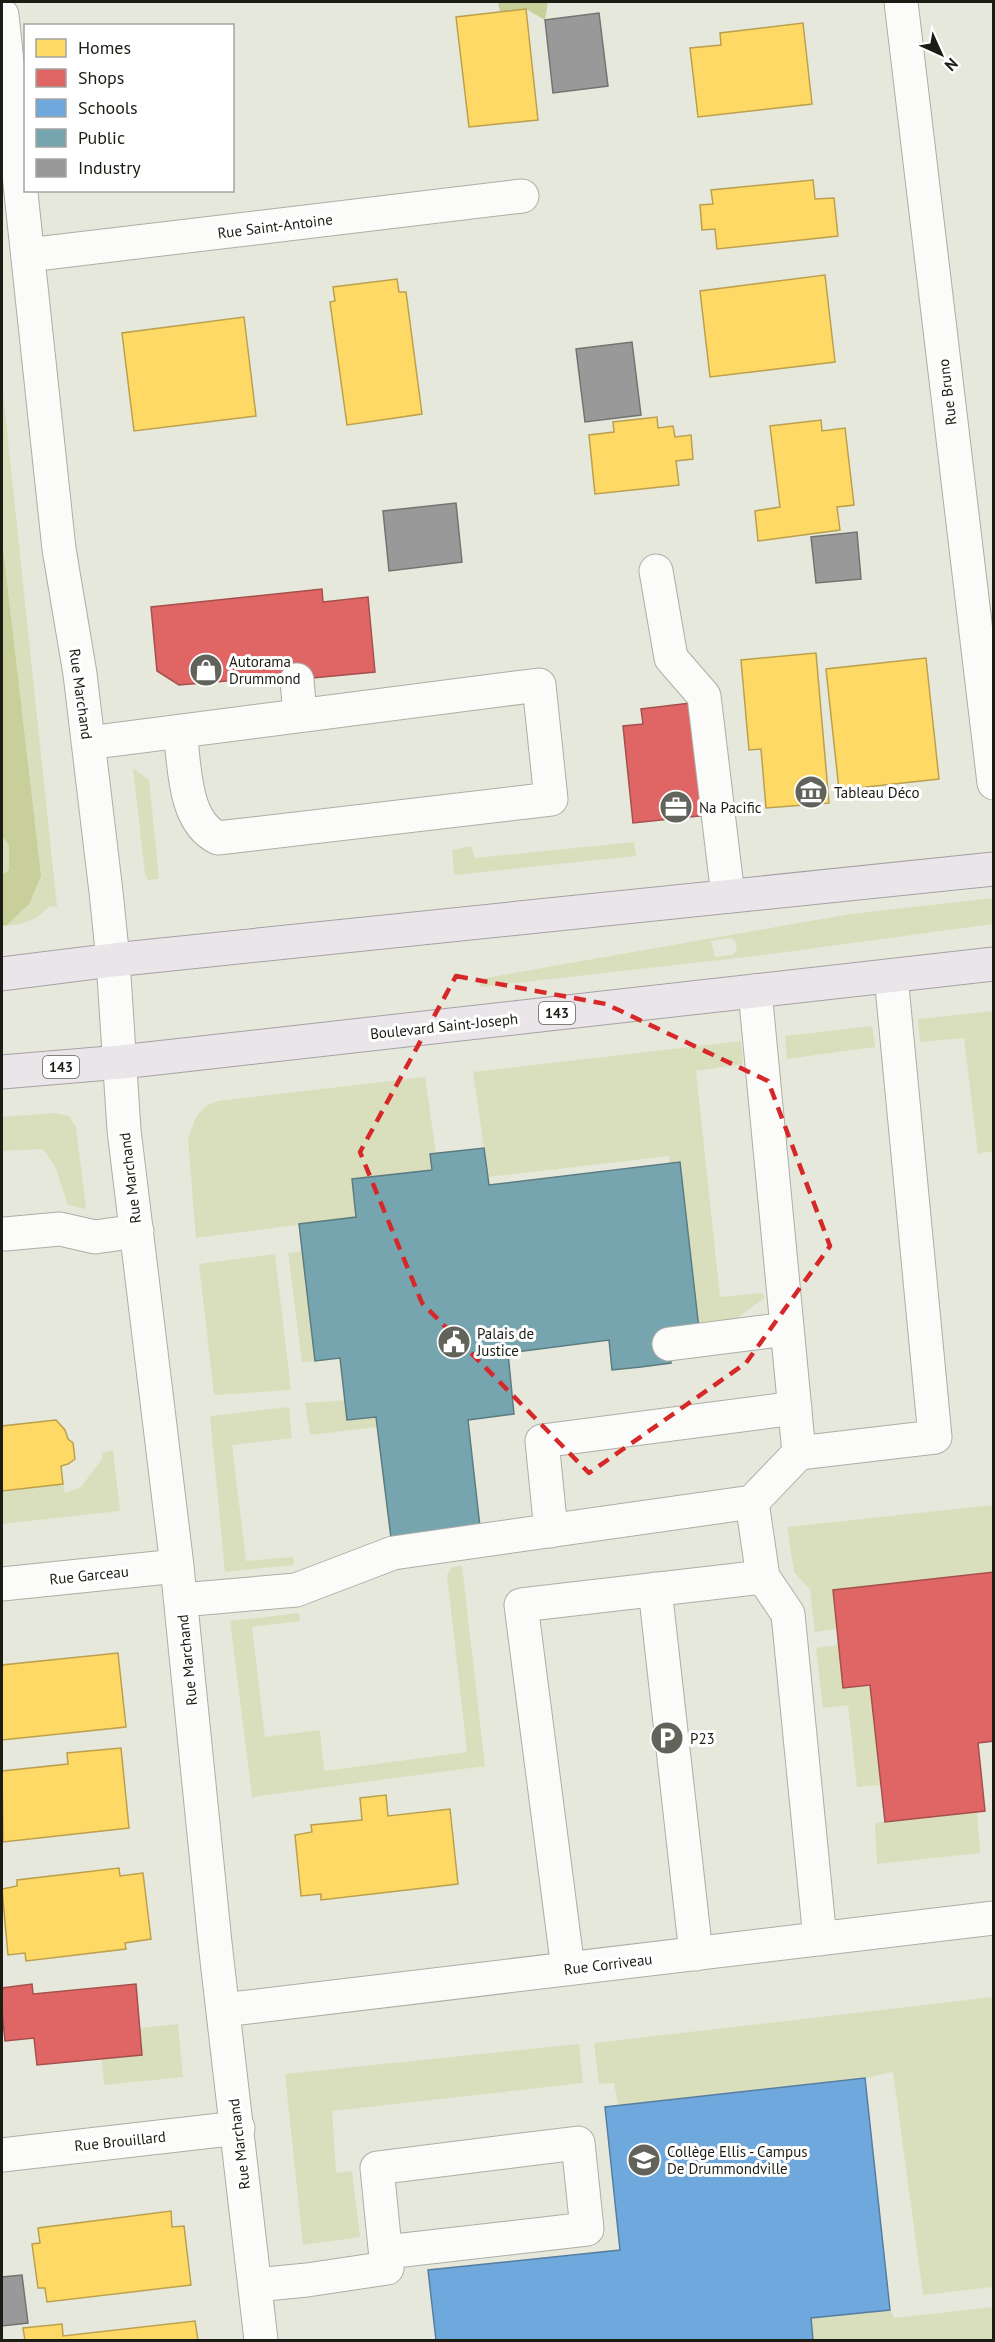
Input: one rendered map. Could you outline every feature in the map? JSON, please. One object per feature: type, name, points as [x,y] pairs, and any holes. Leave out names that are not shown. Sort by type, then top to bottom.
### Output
[{"type":"main road","points":[[2,974],[113,960],[993,869]]},
{"type":"main road","name":"Boulevard Saint-Joseph","points":[[2,1072],[121,1062],[993,964]]},
{"type":"street","name":"Rue Bruno","points":[[901,2],[985,641],[993,783]]},
{"type":"street","name":"Rue Marchand","points":[[2,15],[59,549],[80,674],[113,960],[124,1130],[181,1600],[223,2010],[261,2340]]},
{"type":"street","name":"Rue Saint-Antoine","points":[[28,255],[522,196]]},
{"type":"street","points":[[656,571],[671,658],[705,696],[728,896]]},
{"type":"street","points":[[297,680],[300,715]]},
{"type":"street","points":[[88,743],[539,685],[551,799],[218,838],[210,835],[193,810],[180,732]]},
{"type":"street","points":[[181,1600],[296,1590],[393,1553],[752,1502],[799,1453],[935,1437],[891,976]]},
{"type":"street","points":[[755,991],[799,1453]]},
{"type":"street","points":[[5,1234],[60,1229],[95,1237],[137,1231]]},
{"type":"street","points":[[669,1344],[787,1329]]},
{"type":"street","points":[[551,1531],[542,1441],[795,1408]]},
{"type":"street","points":[[752,1502],[763,1577],[788,1614],[820,1939]]},
{"type":"street","name":"Rue Garceau","points":[[2,1584],[177,1566]]},
{"type":"street","points":[[568,1969],[522,1605],[763,1577]]},
{"type":"street","points":[[655,1589],[696,1954]]},
{"type":"street","name":"Rue Corriveau","points":[[223,2010],[993,1918]]},
{"type":"street","name":"Rue Brouillard","points":[[2,2155],[238,2128]]},
{"type":"street","points":[[255,2285],[387,2268],[377,2168],[578,2143],[587,2229],[386,2252]]},
{"type":"highlighted area","points":[[456,976],[606,1004],[768,1081],[830,1246],[746,1363],[589,1473],[422,1303],[360,1152]]},
{"type":"green space","points":[[498,2],[548,2],[545,20],[526,9],[500,12]]},
{"type":"green space","points":[[2,383],[57,907],[50,906],[28,922],[2,926]]},
{"type":"green space","points":[[2,540],[41,876],[29,904],[7,925],[2,926],[2,875],[9,870],[9,845],[2,836]]},
{"type":"green space","points":[[133,768],[149,780],[159,879],[148,880],[145,874]]},
{"type":"green space","points":[[634,842],[636,856],[454,875],[452,850],[471,846],[475,858]]},
{"type":"green space","points":[[993,898],[993,924],[756,956],[480,987],[480,979],[850,914]],"holes":[[[729,938],[735,940],[737,950],[732,955],[715,957],[711,941]]]},
{"type":"green space","points":[[993,1011],[993,1151],[978,1154],[964,1038],[920,1042],[918,1019]]},
{"type":"green space","points":[[872,1026],[875,1047],[787,1059],[785,1036]]},
{"type":"green space","points":[[741,1041],[743,1064],[696,1071],[720,1297],[763,1293],[764,1298],[735,1320],[699,1323],[680,1162],[670,1163],[669,1156],[488,1177],[473,1072]]},
{"type":"green space","points":[[425,1077],[436,1154],[430,1155],[432,1170],[352,1179],[356,1217],[196,1238],[188,1139],[196,1117],[206,1106],[218,1101]]},
{"type":"green space","points":[[54,1113],[69,1116],[76,1127],[86,1209],[68,1205],[55,1166],[43,1149],[2,1151],[2,1117]]},
{"type":"green space","points":[[303,1251],[315,1361],[302,1362],[288,1253]]},
{"type":"green space","points":[[275,1254],[291,1390],[214,1395],[199,1264]]},
{"type":"green space","points":[[345,1400],[347,1420],[376,1417],[377,1427],[310,1435],[305,1403]]},
{"type":"green space","points":[[289,1407],[292,1438],[232,1445],[246,1561],[293,1557],[294,1565],[225,1572],[210,1416]]},
{"type":"green space","points":[[113,1450],[120,1511],[2,1524],[2,1491],[63,1484],[65,1493],[81,1487],[102,1459],[102,1453]]},
{"type":"green space","points":[[993,1505],[993,1572],[833,1590],[837,1629],[815,1632],[810,1590],[794,1572],[787,1527]]},
{"type":"green space","points":[[462,1566],[485,1766],[252,1797],[230,1621],[299,1613],[300,1621],[252,1627],[265,1737],[320,1730],[324,1771],[467,1752],[447,1575],[452,1567]]},
{"type":"green space","points":[[839,1645],[870,1685],[881,1785],[857,1787],[848,1705],[823,1708],[816,1648]]},
{"type":"green space","points":[[977,1811],[980,1853],[877,1864],[875,1823]]},
{"type":"green space","points":[[993,1997],[993,2287],[923,2295],[893,2072],[865,2078],[618,2105],[614,2083],[599,2084],[594,2043]]},
{"type":"green space","points":[[178,2024],[183,2077],[104,2085],[102,2059],[142,2055],[140,2028]]},
{"type":"green space","points":[[579,2044],[583,2083],[332,2111],[336,2173],[352,2171],[360,2237],[303,2245],[285,2074]]},
{"type":"green space","points":[[993,2307],[993,2340],[813,2340],[811,2318],[890,2310],[894,2318]]},
{"type":"building: Homes","points":[[526,9],[538,120],[469,127],[456,17]]},
{"type":"building: Homes","points":[[803,23],[812,104],[698,117],[690,48],[721,45],[720,33]]},
{"type":"building: Homes","points":[[813,180],[815,199],[834,198],[838,236],[717,249],[715,229],[702,230],[700,205],[713,204],[711,190]]},
{"type":"building: Homes","points":[[825,275],[835,362],[710,377],[700,291]]},
{"type":"building: Homes","points":[[397,279],[399,292],[406,292],[422,414],[347,425],[330,302],[335,301],[333,287]]},
{"type":"building: Homes","points":[[244,317],[256,416],[134,431],[122,333]]},
{"type":"building: Homes","points":[[657,417],[658,428],[673,426],[675,437],[691,435],[693,459],[676,461],[679,485],[595,494],[589,435],[614,432],[613,422]]},
{"type":"building: Homes","points":[[821,420],[822,431],[845,428],[854,505],[837,507],[840,530],[758,541],[755,511],[780,507],[770,426]]},
{"type":"building: Homes","points":[[816,653],[829,803],[766,808],[761,749],[749,750],[741,660]]},
{"type":"building: Homes","points":[[926,658],[939,779],[839,790],[826,669]]},
{"type":"building: Homes","points":[[56,1420],[73,1443],[75,1459],[61,1466],[63,1484],[2,1491],[2,1426]]},
{"type":"building: Homes","points":[[118,1653],[126,1727],[2,1740],[2,1665]]},
{"type":"building: Homes","points":[[121,1748],[129,1828],[3,1842],[2,1771],[68,1764],[67,1753]]},
{"type":"building: Homes","points":[[386,1795],[388,1816],[450,1809],[458,1884],[321,1900],[321,1894],[301,1896],[295,1835],[312,1832],[311,1825],[362,1820],[360,1798]]},
{"type":"building: Homes","points":[[119,1868],[120,1876],[143,1873],[151,1939],[125,1943],[126,1949],[26,1961],[25,1953],[8,1955],[2,1889],[17,1886],[17,1880]]},
{"type":"building: Homes","points":[[171,2211],[172,2227],[184,2226],[191,2285],[47,2302],[45,2288],[38,2288],[32,2244],[40,2243],[38,2228]]},
{"type":"building: Homes","points":[[195,2321],[198,2340],[25,2340],[23,2328],[62,2324],[63,2336]]},
{"type":"building: Shops","points":[[322,589],[323,602],[368,597],[375,672],[239,685],[238,680],[179,685],[157,671],[151,607]]},
{"type":"building: Shops","points":[[690,703],[708,815],[633,823],[623,726],[643,724],[641,709]]},
{"type":"building: Shops","points":[[994,1572],[994,1741],[978,1743],[985,1811],[885,1822],[870,1685],[843,1688],[833,1590]]},
{"type":"building: Shops","points":[[32,1984],[33,1994],[136,1984],[142,2055],[37,2065],[34,2038],[5,2041],[2,2011],[2,1988]]},
{"type":"building: Schools","points":[[865,2078],[890,2310],[811,2318],[813,2340],[436,2340],[428,2270],[620,2250],[605,2107]]},
{"type":"building: Public","name":"Palais de Justice","points":[[484,1148],[489,1185],[680,1162],[699,1329],[668,1332],[671,1363],[641,1367],[612,1370],[609,1340],[508,1353],[514,1414],[468,1420],[480,1527],[391,1538],[376,1417],[347,1420],[340,1358],[315,1361],[299,1224],[356,1217],[352,1179],[432,1170],[430,1154]]},
{"type":"building: Industry","points":[[599,13],[608,86],[553,93],[545,20]]},
{"type":"building: Industry","points":[[632,342],[641,415],[585,422],[576,349]]},
{"type":"building: Industry","points":[[456,503],[462,562],[389,571],[383,511]]},
{"type":"building: Industry","points":[[857,532],[861,579],[816,583],[811,537]]},
{"type":"building: Industry","points":[[22,2275],[28,2323],[2,2326],[2,2277]]},
{"type":"place","name":"Autorama Drummond","points":[[206,670]]},
{"type":"place","name":"Tableau Déco","points":[[811,792]]},
{"type":"place","name":"Na Pacific","points":[[676,807]]},
{"type":"place","name":"Palais de Justice","points":[[454,1342]]},
{"type":"place","name":"P23","points":[[667,1738]]},
{"type":"place","name":"Collège Ellis - Campus De Drummondville","points":[[644,2160]]}]
